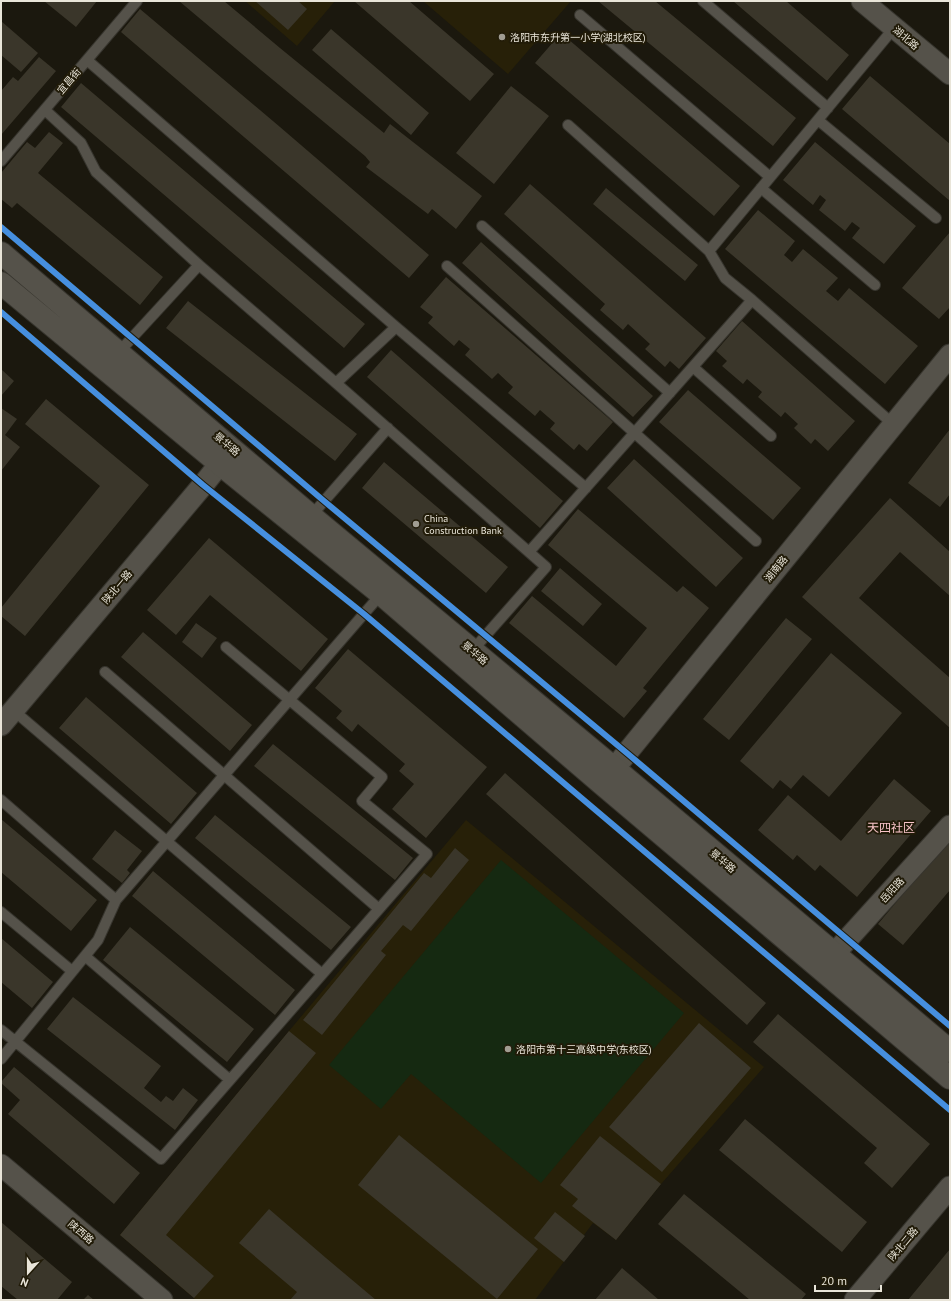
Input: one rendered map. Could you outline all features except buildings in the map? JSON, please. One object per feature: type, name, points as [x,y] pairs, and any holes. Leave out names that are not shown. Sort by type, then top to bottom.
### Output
[{"type":"main road","name":"景华路","points":[[1,253],[119,352],[226,456],[311,516],[385,588],[472,651],[608,777],[834,954],[950,1051]]},
{"type":"main road","name":"景华路","points":[[1,283],[226,456],[385,588],[608,777],[950,1078]]},
{"type":"street","name":"湖北路","points":[[863,1],[950,74]]},
{"type":"street","name":"湖南路","points":[[608,777],[950,355]]},
{"type":"street","name":"陕北一路","points":[[7,718],[226,456]]},
{"type":"street","name":"岳阳路","points":[[834,954],[950,826]]},
{"type":"street","name":"陕西路","points":[[1,1165],[162,1300]]},
{"type":"street","name":"陕北二路","points":[[855,1300],[950,1187]]},
{"type":"lane","name":"宜昌街","points":[[1,161],[137,1]]},
{"type":"lane","points":[[703,1],[828,108]]},
{"type":"lane","points":[[580,15],[770,177]]},
{"type":"lane","points":[[709,251],[894,28]]},
{"type":"lane","points":[[87,60],[586,488]]},
{"type":"lane","points":[[45,110],[81,143],[96,172],[199,265],[546,567],[472,651]]},
{"type":"lane","points":[[818,120],[936,218]]},
{"type":"lane","points":[[568,125],[709,251],[725,278],[893,424]]},
{"type":"lane","points":[[762,188],[875,285]]},
{"type":"lane","points":[[482,226],[670,393]]},
{"type":"lane","points":[[119,352],[199,265]]},
{"type":"lane","points":[[447,266],[756,541]]},
{"type":"lane","points":[[529,552],[752,300]]},
{"type":"lane","points":[[336,383],[396,326]]},
{"type":"lane","points":[[693,367],[771,436]]},
{"type":"lane","points":[[311,516],[388,428]]},
{"type":"lane","points":[[1,1059],[98,940],[116,900],[385,588]]},
{"type":"lane","points":[[1,1030],[161,1159],[427,854],[362,801],[382,777],[226,647]]},
{"type":"lane","points":[[105,672],[379,909]]},
{"type":"lane","points":[[7,718],[168,841],[322,974]]},
{"type":"lane","points":[[1,800],[116,900]]},
{"type":"lane","points":[[1,912],[72,971]]},
{"type":"lane","points":[[85,956],[230,1080]]},
{"type":"shaded area","points":[[245,1],[335,1],[297,46]]},
{"type":"shaded area","name":"洛阳市东升第一小学(湖北校区)","points":[[423,1],[571,1],[508,74]]},
{"type":"shaded area","name":"洛阳市第十三高级中学(东校区)","points":[[466,820],[764,1067],[661,1184],[616,1240],[593,1223],[535,1300],[196,1300],[120,1235]]},
{"type":"green space","points":[[501,860],[684,1013],[541,1183],[411,1074],[381,1109],[329,1065]]},
{"type":"cycle path","points":[[1,227],[324,501],[628,754],[950,1026]]},
{"type":"cycle path","points":[[1,312],[203,485],[364,614],[950,1110]]},
{"type":"place","name":"洛阳市东升第一小学(湖北校区)","points":[[502,37]]},
{"type":"place","name":"China Construction Bank","points":[[416,524]]},
{"type":"place","name":"洛阳市第十三高级中学(东校区)","points":[[508,1049]]},
{"type":"district","name":"天四社区","points":[[891,827]]}]
